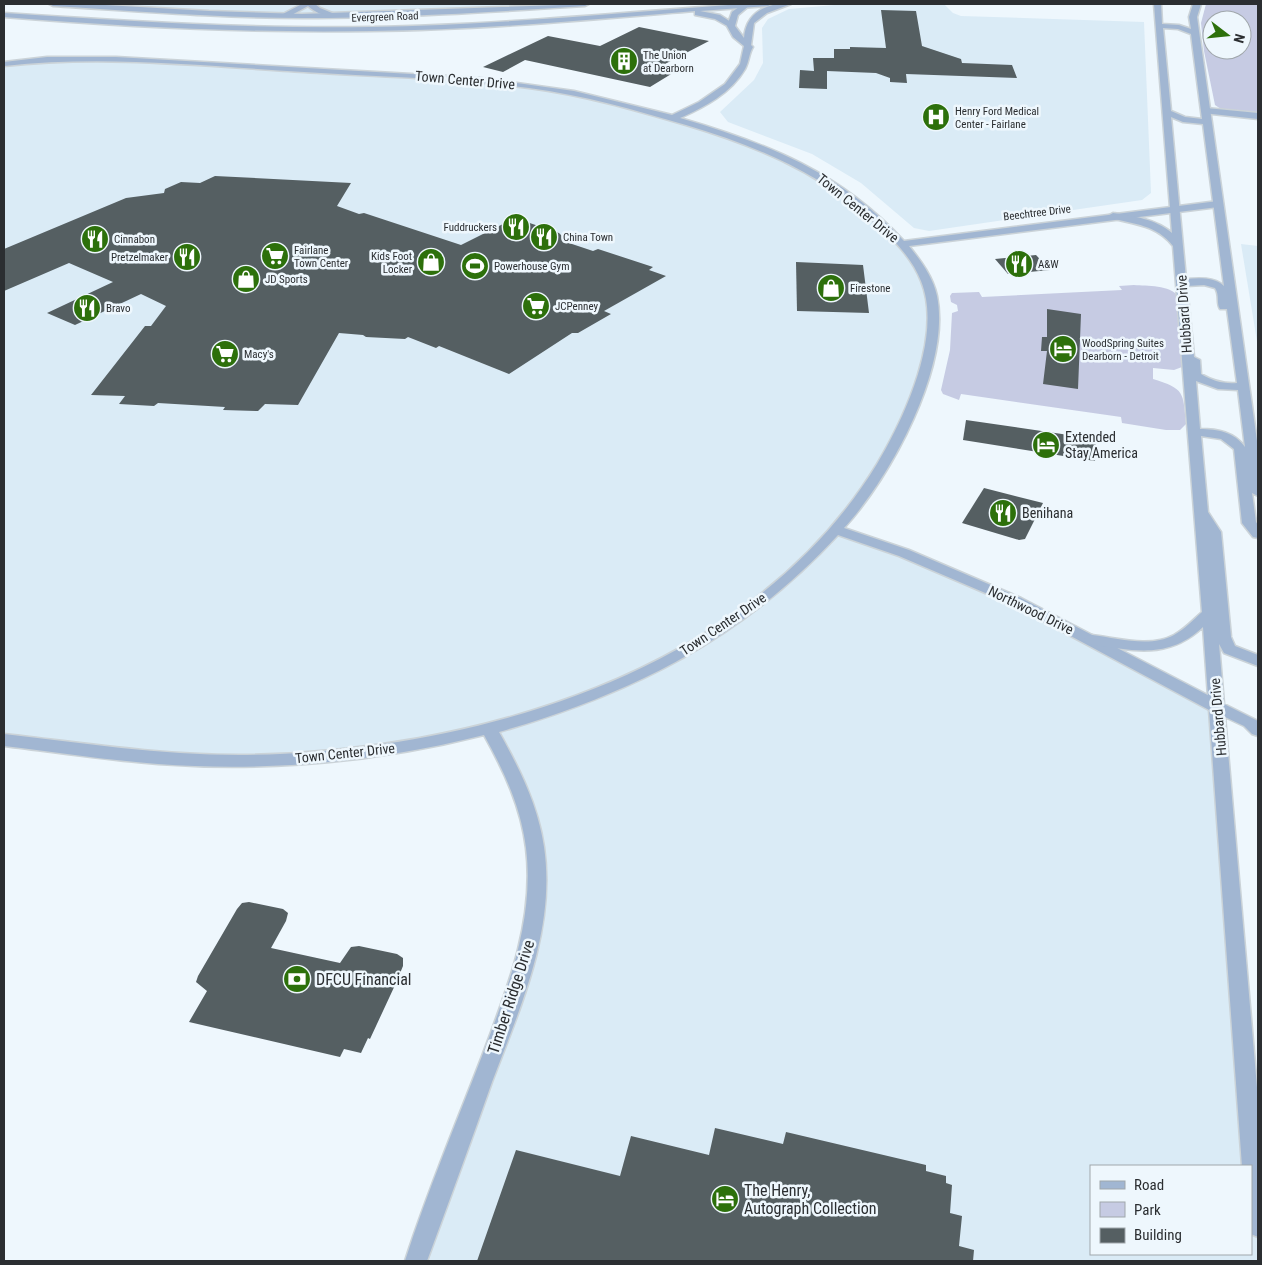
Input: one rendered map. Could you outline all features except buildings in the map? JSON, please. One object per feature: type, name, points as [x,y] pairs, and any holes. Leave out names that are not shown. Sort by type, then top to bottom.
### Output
[{"type":"street","name":"Evergreen Road","points":[[53,4],[285,15],[486,10],[586,4]]},
{"type":"street","points":[[285,15],[307,4]]},
{"type":"street","points":[[312,4],[317,10],[333,15]]},
{"type":"street","points":[[706,8],[721,4]]},
{"type":"street","points":[[732,26],[735,14],[748,4]]},
{"type":"street","name":"Evergreen Road","points":[[4,15],[243,28],[339,30],[478,24],[768,4]]},
{"type":"street","points":[[673,118],[699,106],[726,87],[742,68],[748,47],[749,27],[755,18],[770,9],[787,4]]},
{"type":"street","name":"Hubbard Drive","points":[[1157,4],[1168,113],[1217,707],[1252,1067],[1258,1213]]},
{"type":"street","points":[[1197,4],[1193,17],[1206,111],[1212,122],[1218,204],[1258,492]]},
{"type":"street","points":[[85,20],[79,17],[84,12],[106,8]]},
{"type":"street","points":[[478,24],[494,21],[502,17],[500,14],[486,10]]},
{"type":"street","points":[[664,11],[707,15],[722,20],[732,26],[736,35],[748,47]]},
{"type":"street","points":[[1160,26],[1179,27],[1195,33]]},
{"type":"street","name":"Town Center Drive","points":[[4,64],[33,60],[86,58],[456,78],[560,91],[619,103],[753,143],[803,166],[849,197],[902,244],[924,274],[931,294],[934,312],[931,343],[922,385],[913,409],[894,447],[870,485],[837,530],[774,590],[739,617],[698,644],[643,673],[592,696],[489,728],[429,742],[328,757],[223,760],[159,758],[4,740]]},
{"type":"street","points":[[1206,111],[1258,116]]},
{"type":"street","points":[[1168,113],[1184,118],[1212,122]]},
{"type":"street","points":[[1175,209],[1218,204]]},
{"type":"street","name":"Beechtree Drive","points":[[902,244],[1175,209]]},
{"type":"street","points":[[1113,216],[1152,225],[1169,234],[1178,246]]},
{"type":"street","points":[[1182,283],[1202,282],[1216,284],[1222,290],[1228,334],[1238,344]]},
{"type":"street","points":[[1185,334],[1193,346],[1196,375],[1214,385],[1230,388],[1244,386]]},
{"type":"street","points":[[1195,433],[1210,432],[1223,434],[1234,441],[1240,448],[1250,523],[1258,534]]},
{"type":"street","points":[[1201,509],[1214,532],[1223,637],[1229,649],[1258,661]]},
{"type":"street","name":"Northwood Drive","points":[[837,530],[964,577],[1031,608],[1217,707],[1250,722],[1258,730]]},
{"type":"street","points":[[1092,640],[1142,646],[1164,644],[1182,637],[1210,613]]},
{"type":"street","name":"Timber Ridge Drive","points":[[416,1261],[512,1001],[526,960],[535,917],[537,867],[531,829],[524,802],[514,776],[489,728]]},
{"type":"shaded area","points":[[58,4],[576,4],[421,13],[316,15]]},
{"type":"shaded area","name":"Henry Ford Medical Center - Fairlane","points":[[846,4],[944,4],[953,13],[961,16],[1144,22],[1151,193],[1142,200],[929,231],[914,228],[861,183],[812,154],[728,122],[720,112],[754,80],[763,63],[762,28],[768,19],[789,9]]},
{"type":"shaded area","name":"Fairlane Town Center","points":[[74,58],[456,78],[578,94],[734,137],[836,186],[914,258],[934,312],[913,409],[837,529],[964,577],[1217,707],[1258,1206],[1258,1261],[416,1261],[526,959],[533,837],[489,729],[429,743],[223,760],[70,748],[4,740],[4,64]]},
{"type":"shaded area","points":[[1241,244],[1258,246],[1258,348],[1254,323]]},
{"type":"green space","points":[[1206,4],[1258,4],[1258,114],[1224,111],[1215,105],[1206,60],[1252,60],[1252,10],[1204,10]]},
{"type":"green space","points":[[1134,285],[1164,288],[1178,296],[1182,367],[1174,370],[1153,368],[1153,379],[1177,389],[1183,398],[1186,424],[1180,430],[1166,430],[1122,423],[1121,417],[961,394],[959,400],[943,394],[941,390],[950,350],[952,313],[958,311],[957,305],[951,302],[950,296],[952,293],[979,292],[982,297],[1122,290],[1119,286]]},
{"type":"place","name":"The Union at Dearborn","points":[[624,61]]},
{"type":"place","name":"Henry Ford Medical Center - Fairlane","points":[[936,117]]},
{"type":"place","name":"Fuddruckers","points":[[516,227]]},
{"type":"place","name":"China Town","points":[[544,237]]},
{"type":"place","name":"Cinnabon","points":[[95,239]]},
{"type":"place","name":"Fairlane Town Center","points":[[275,256]]},
{"type":"place","name":"Pretzelmaker","points":[[187,257]]},
{"type":"place","name":"Kids Foot Locker","points":[[431,262]]},
{"type":"place","name":"A&W","points":[[1019,264]]},
{"type":"place","name":"Powerhouse Gym","points":[[475,266]]},
{"type":"place","name":"JD Sports","points":[[246,279]]},
{"type":"place","name":"Firestone","points":[[831,288]]},
{"type":"place","name":"JCPenney","points":[[536,306]]},
{"type":"place","name":"Bravo","points":[[87,308]]},
{"type":"place","name":"WoodSpring Suites Dearborn - Detroit","points":[[1063,349]]},
{"type":"place","name":"Macy's","points":[[225,354]]},
{"type":"place","name":"Extended Stay America","points":[[1046,445]]},
{"type":"place","name":"Benihana","points":[[1003,513]]},
{"type":"place","name":"DFCU Financial","points":[[297,979]]},
{"type":"place","name":"The Henry, Autograph Collection","points":[[725,1199]]}]
